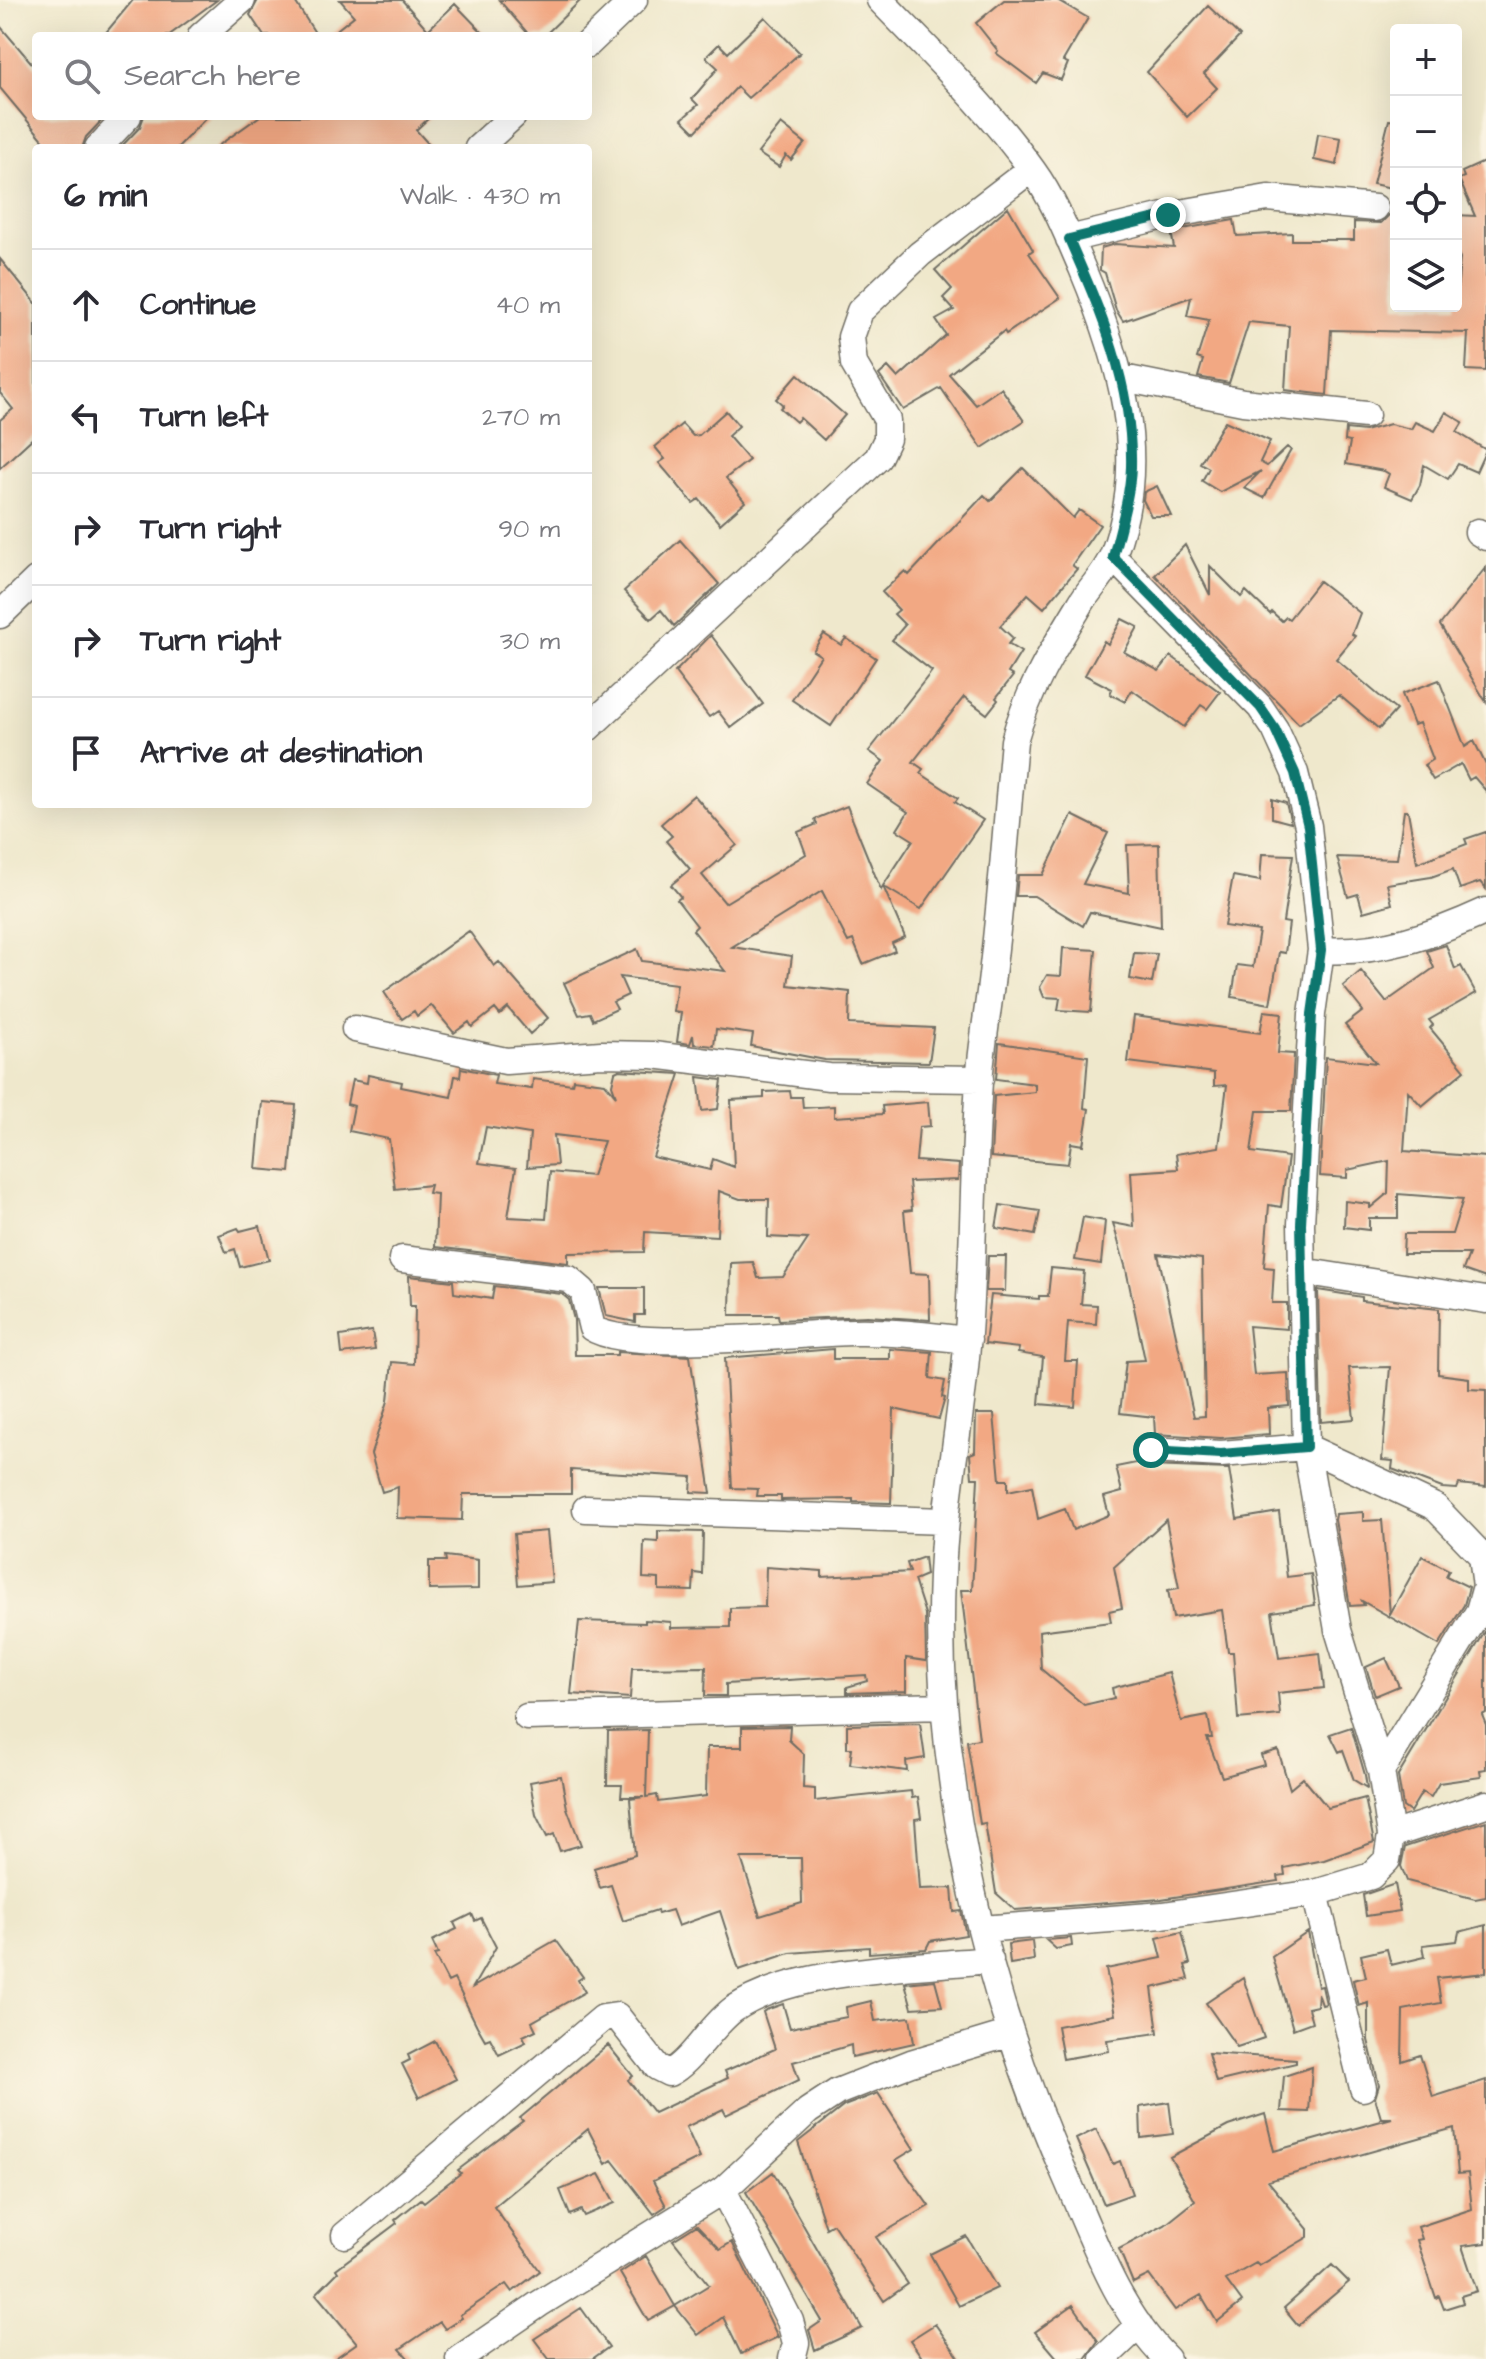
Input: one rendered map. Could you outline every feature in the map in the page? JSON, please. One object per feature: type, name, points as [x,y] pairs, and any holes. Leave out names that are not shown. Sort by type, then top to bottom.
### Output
[{"type":"street","points":[[206,32],[242,0]]},
{"type":"street","points":[[592,40],[634,0]]},
{"type":"street","points":[[880,0],[973,98],[1031,169],[1069,239],[1123,378],[1131,468],[1113,557],[1054,647],[1024,705],[1014,741],[980,1079],[968,1340],[945,1521],[941,1580],[944,1706],[981,1929],[1011,2033],[1042,2123],[1108,2272],[1139,2325],[1167,2359]]},
{"type":"street","points":[[102,144],[124,120]]},
{"type":"street","points":[[482,144],[509,120]]},
{"type":"street","points":[[592,724],[878,458],[887,439],[887,420],[854,364],[851,337],[860,311],[920,254],[1031,169]]},
{"type":"street","points":[[1069,239],[1168,215],[1268,198],[1375,208]]},
{"type":"street","points":[[1123,378],[1243,402],[1366,415]]},
{"type":"street","points":[[981,1929],[1163,1915],[1315,1893],[1371,1876],[1381,1869],[1387,1860],[1391,1835],[1381,1771],[1338,1630],[1306,1447],[1301,1271],[1309,1061],[1321,950],[1308,826],[1295,773],[1275,729],[1242,687],[1113,557]]},
{"type":"street","points":[[0,615],[32,584]]},
{"type":"street","points":[[1321,950],[1347,952],[1392,946],[1486,911]]},
{"type":"street","points":[[355,1029],[506,1061],[601,1054],[653,1055],[829,1077],[980,1079]]},
{"type":"street","points":[[402,1259],[569,1279],[583,1291],[592,1328],[604,1333],[666,1341],[887,1332],[968,1340]]},
{"type":"street","points":[[1301,1271],[1486,1300]]},
{"type":"street","points":[[1151,1450],[1221,1454],[1306,1447],[1435,1507],[1484,1555],[1486,1586],[1479,1611],[1381,1771]]},
{"type":"street","points":[[586,1509],[945,1521]]},
{"type":"street","points":[[527,1717],[944,1706]]},
{"type":"street","points":[[1391,1835],[1486,1804]]},
{"type":"street","points":[[1315,1893],[1363,2088]]},
{"type":"street","points":[[345,2235],[603,2018],[617,2016],[657,2067],[669,2073],[733,2009],[765,1994],[841,1975],[990,1960]]},
{"type":"street","points":[[459,2359],[539,2304],[723,2190],[808,2111],[837,2092],[911,2063],[1011,2033]]},
{"type":"street","points":[[723,2190],[790,2321],[796,2343],[792,2359]]},
{"type":"street","points":[[1103,2359],[1139,2325]]},
{"type":"building","points":[[133,0],[217,0],[173,32],[106,32]]},
{"type":"building","points":[[258,0],[294,0],[314,32],[261,32],[250,15]]},
{"type":"building","points":[[340,0],[402,0],[428,30],[455,4],[482,32],[334,32],[354,16]]},
{"type":"building","points":[[499,0],[581,0],[548,32],[527,32]]},
{"type":"building","points":[[1004,0],[1057,0],[1088,18],[1063,61],[1068,63],[1061,80],[1043,73],[1036,83],[996,53],[998,51],[976,23]]},
{"type":"building","points":[[1208,6],[1240,36],[1204,74],[1217,88],[1187,117],[1147,72]]},
{"type":"building","points":[[765,17],[800,53],[748,98],[737,87],[695,132],[682,119],[698,105],[692,99],[718,68],[706,57],[719,44],[728,53]]},
{"type":"building","points":[[0,26],[32,63],[32,120],[102,120],[83,144],[47,144],[0,88]]},
{"type":"building","points":[[143,120],[204,120],[181,144],[124,144]]},
{"type":"building","points":[[254,120],[427,120],[416,130],[428,144],[221,144]]},
{"type":"building","points":[[1389,120],[1390,120],[1390,188],[1373,184]]},
{"type":"building","points":[[781,124],[805,143],[791,160],[786,155],[779,167],[758,153]]},
{"type":"building","points":[[1318,134],[1341,138],[1337,165],[1314,160]]},
{"type":"building","points":[[1486,161],[1486,371],[1466,370],[1468,333],[1331,330],[1327,395],[1285,390],[1289,326],[1249,322],[1229,383],[1198,377],[1203,360],[1197,358],[1209,320],[1187,316],[1191,297],[1123,321],[1116,310],[1105,273],[1100,270],[1101,248],[1115,244],[1174,248],[1171,231],[1234,220],[1237,236],[1292,233],[1292,240],[1354,240],[1354,222],[1381,223],[1390,215],[1390,312],[1462,312],[1462,215],[1475,216],[1462,186],[1462,172]]},
{"type":"building","points":[[1008,207],[1033,250],[1029,253],[1060,298],[1006,334],[1004,331],[949,374],[976,405],[1001,388],[1024,421],[982,448],[941,388],[903,410],[879,375],[888,367],[898,378],[946,335],[936,320],[954,310],[943,298],[952,289],[935,270]]},
{"type":"building","points":[[0,259],[32,298],[32,439],[0,468],[0,420],[13,409],[0,393]]},
{"type":"building","points":[[798,374],[845,415],[824,440],[800,418],[796,422],[780,408],[783,405],[776,399]]},
{"type":"building","points":[[726,411],[739,426],[728,436],[749,460],[726,478],[745,502],[720,524],[699,499],[693,503],[659,463],[665,459],[655,447],[682,424],[693,436],[699,435]]},
{"type":"building","points":[[1446,412],[1463,422],[1457,432],[1486,450],[1476,472],[1458,464],[1448,479],[1424,465],[1420,485],[1412,499],[1384,487],[1389,474],[1384,471],[1346,464],[1350,442],[1345,441],[1346,429],[1365,431],[1390,424],[1411,429],[1415,422],[1435,431]]},
{"type":"building","points":[[1225,421],[1270,441],[1260,462],[1267,466],[1287,447],[1291,450],[1264,498],[1244,488],[1261,471],[1220,492],[1202,481],[1209,468],[1200,463]]},
{"type":"building","points":[[1023,468],[1073,518],[1079,510],[1100,525],[1072,565],[1077,569],[1044,608],[1028,594],[1000,626],[1013,638],[1008,644],[1021,652],[1008,673],[1013,676],[987,714],[964,697],[913,762],[923,769],[920,773],[958,798],[955,802],[983,820],[921,909],[883,886],[913,840],[897,830],[908,812],[867,784],[883,761],[869,751],[932,671],[892,640],[905,625],[894,614],[899,610],[882,592],[905,571],[909,575],[984,495],[990,501]]},
{"type":"building","points":[[1157,486],[1171,516],[1151,516],[1143,500],[1144,492]]},
{"type":"building","points":[[680,540],[719,584],[674,626],[661,610],[651,619],[624,591]]},
{"type":"building","points":[[1185,545],[1210,595],[1210,566],[1241,597],[1246,591],[1282,621],[1286,617],[1289,619],[1319,581],[1360,613],[1352,634],[1355,636],[1336,659],[1396,710],[1379,729],[1339,695],[1299,724],[1155,575]]},
{"type":"building","points":[[1486,567],[1486,702],[1440,625]]},
{"type":"building","points":[[1122,619],[1138,627],[1124,652],[1159,671],[1171,656],[1220,692],[1207,709],[1201,705],[1184,727],[1132,690],[1125,702],[1110,694],[1112,689],[1085,675],[1104,641],[1108,644]]},
{"type":"building","points":[[824,634],[841,645],[846,638],[876,658],[831,726],[792,700],[821,656],[813,651]]},
{"type":"building","points":[[711,635],[763,704],[731,728],[718,711],[709,717],[675,672]]},
{"type":"building","points":[[1439,680],[1465,747],[1474,741],[1486,765],[1486,791],[1474,777],[1469,780],[1461,764],[1433,780],[1424,765],[1433,759],[1419,723],[1414,725],[1402,694]]},
{"type":"building","points":[[694,795],[737,845],[702,875],[725,903],[806,854],[798,832],[817,824],[815,819],[847,806],[881,890],[883,886],[905,937],[892,943],[895,951],[863,964],[853,940],[848,942],[822,891],[732,947],[792,956],[788,985],[850,992],[849,1024],[934,1028],[929,1062],[825,1060],[751,1046],[753,1034],[716,1029],[714,1046],[694,1044],[693,1035],[690,1044],[677,1042],[681,1013],[673,1012],[677,984],[620,977],[628,995],[613,1002],[617,1009],[593,1020],[590,1013],[579,1015],[564,983],[637,949],[642,961],[725,971],[693,930],[697,926],[677,900],[681,897],[671,885],[690,869],[666,841],[672,836],[661,824]]},
{"type":"building","points":[[1272,799],[1286,803],[1291,823],[1272,818]]},
{"type":"building","points":[[1404,811],[1408,811],[1417,863],[1467,844],[1465,839],[1486,832],[1486,889],[1480,882],[1460,889],[1453,869],[1431,877],[1387,884],[1392,904],[1363,912],[1358,894],[1348,897],[1337,857],[1397,859]]},
{"type":"building","points":[[1072,815],[1108,833],[1083,884],[1129,893],[1127,845],[1159,844],[1161,927],[1090,912],[1083,926],[1034,896],[1016,896],[1018,875],[1043,875]]},
{"type":"building","points":[[1262,854],[1293,855],[1283,922],[1289,923],[1285,953],[1279,952],[1270,1004],[1232,997],[1237,965],[1253,967],[1259,931],[1224,926],[1233,876],[1260,881]]},
{"type":"building","points":[[469,931],[494,966],[499,962],[548,1018],[530,1034],[508,1008],[500,1015],[495,1009],[472,1027],[469,1022],[454,1033],[431,1005],[417,1016],[414,1011],[402,1019],[384,992]]},
{"type":"building","points":[[1446,945],[1455,969],[1461,966],[1476,993],[1429,1020],[1433,1025],[1430,1028],[1465,1070],[1422,1106],[1408,1091],[1404,1151],[1486,1157],[1486,1278],[1463,1270],[1469,1254],[1403,1254],[1404,1234],[1452,1234],[1463,1199],[1398,1194],[1398,1218],[1369,1218],[1369,1230],[1344,1227],[1345,1201],[1370,1204],[1370,1208],[1388,1193],[1389,1161],[1347,1170],[1347,1178],[1320,1176],[1326,1057],[1376,1063],[1345,1025],[1363,1011],[1343,986],[1361,971],[1386,1002],[1434,968],[1427,951]]},
{"type":"building","points":[[1063,948],[1096,950],[1091,1012],[1058,1010],[1060,998],[1044,997],[1040,987],[1047,975],[1061,976]]},
{"type":"building","points":[[1134,953],[1157,954],[1152,983],[1130,979]]},
{"type":"building","points":[[1264,1011],[1282,1013],[1278,1053],[1294,1054],[1291,1111],[1257,1111],[1251,1152],[1288,1157],[1281,1207],[1269,1205],[1264,1267],[1274,1268],[1272,1303],[1287,1303],[1287,1329],[1249,1326],[1254,1375],[1288,1373],[1289,1406],[1268,1408],[1269,1434],[1221,1438],[1155,1434],[1154,1417],[1120,1413],[1126,1361],[1145,1360],[1113,1223],[1134,1227],[1131,1172],[1178,1169],[1176,1154],[1219,1147],[1227,1085],[1214,1086],[1214,1073],[1128,1062],[1134,1016],[1260,1033]],"holes":[[[1158,1254],[1202,1259],[1205,1416],[1194,1417]]]},
{"type":"building","points":[[999,1043],[1088,1056],[1084,1108],[1089,1109],[1083,1145],[1071,1143],[1068,1164],[991,1157],[994,1096],[1035,1092],[1035,1084],[996,1079]]},
{"type":"building","points":[[461,1068],[496,1075],[494,1084],[532,1089],[533,1079],[572,1084],[573,1079],[605,1083],[616,1096],[612,1085],[615,1072],[619,1070],[680,1074],[653,1157],[710,1170],[713,1159],[734,1167],[731,1100],[764,1098],[764,1092],[790,1091],[791,1097],[802,1097],[803,1108],[834,1106],[834,1117],[883,1114],[882,1106],[928,1102],[930,1126],[919,1127],[916,1161],[959,1164],[958,1180],[909,1182],[912,1210],[904,1211],[910,1273],[929,1274],[930,1320],[867,1316],[779,1320],[778,1315],[730,1315],[731,1263],[753,1262],[758,1278],[783,1277],[808,1239],[768,1237],[769,1199],[740,1199],[719,1191],[717,1236],[645,1232],[644,1252],[568,1253],[568,1263],[435,1247],[437,1194],[428,1193],[430,1185],[395,1189],[389,1139],[349,1131],[354,1106],[347,1104],[352,1080],[367,1083],[368,1075],[402,1082],[401,1087],[451,1097],[455,1076],[460,1077]],"holes":[[[486,1127],[530,1134],[527,1167],[557,1165],[554,1135],[604,1141],[592,1176],[550,1172],[546,1219],[508,1217],[516,1168],[479,1163]]]},
{"type":"building","points":[[698,1077],[722,1080],[718,1109],[702,1111]]},
{"type":"building","points":[[262,1102],[296,1105],[290,1172],[256,1169]]},
{"type":"building","points":[[1000,1205],[1040,1211],[1035,1235],[996,1228]]},
{"type":"building","points":[[1083,1217],[1105,1221],[1101,1264],[1075,1260]]},
{"type":"building","points":[[260,1226],[269,1260],[240,1267],[235,1249],[226,1252],[219,1235],[238,1228],[240,1231]]},
{"type":"building","points":[[988,1256],[1006,1256],[1005,1291],[986,1291]]},
{"type":"building","points":[[1051,1268],[1084,1271],[1081,1304],[1097,1305],[1096,1324],[1068,1322],[1065,1361],[1078,1361],[1075,1407],[1039,1404],[1043,1357],[1018,1353],[1019,1348],[985,1344],[991,1295],[1039,1299],[1039,1296],[1048,1296]]},
{"type":"building","points":[[409,1276],[453,1281],[454,1293],[492,1299],[494,1286],[562,1294],[569,1300],[574,1320],[575,1355],[617,1355],[617,1352],[690,1356],[711,1493],[691,1492],[692,1477],[571,1470],[571,1494],[463,1494],[462,1520],[397,1518],[398,1487],[382,1492],[371,1454],[388,1401],[392,1362],[414,1364],[415,1306],[410,1306]]},
{"type":"building","points":[[599,1288],[644,1288],[644,1315],[635,1315],[635,1322],[606,1316]]},
{"type":"building","points":[[1318,1290],[1362,1297],[1362,1301],[1439,1309],[1438,1374],[1469,1378],[1469,1389],[1486,1390],[1486,1487],[1459,1484],[1457,1489],[1442,1488],[1392,1469],[1393,1461],[1382,1460],[1390,1367],[1349,1368],[1354,1419],[1321,1422]]},
{"type":"building","points":[[372,1331],[375,1350],[342,1354],[340,1336]]},
{"type":"building","points":[[833,1349],[833,1359],[890,1359],[890,1349],[932,1352],[930,1378],[945,1381],[942,1397],[945,1398],[939,1419],[894,1409],[891,1503],[853,1502],[853,1499],[781,1500],[781,1496],[757,1496],[758,1489],[732,1488],[725,1358]]},
{"type":"building","points":[[976,1414],[994,1414],[1000,1480],[1008,1480],[1008,1491],[1032,1486],[1038,1519],[1065,1509],[1073,1530],[1109,1515],[1104,1497],[1122,1492],[1116,1467],[1141,1462],[1150,1466],[1229,1469],[1237,1519],[1279,1512],[1287,1577],[1311,1574],[1315,1605],[1272,1612],[1279,1658],[1320,1653],[1324,1688],[1278,1693],[1280,1715],[1238,1719],[1233,1652],[1228,1652],[1222,1610],[1173,1618],[1168,1590],[1179,1588],[1166,1520],[1114,1567],[1122,1608],[1109,1611],[1111,1622],[1039,1631],[1041,1669],[1084,1705],[1114,1698],[1112,1688],[1169,1673],[1181,1721],[1208,1716],[1212,1738],[1207,1738],[1222,1777],[1264,1765],[1261,1755],[1278,1750],[1290,1789],[1303,1778],[1328,1808],[1365,1798],[1374,1842],[1324,1860],[1284,1868],[1285,1875],[1278,1876],[1279,1881],[1161,1899],[1015,1910],[996,1893],[985,1823],[980,1824],[967,1741],[979,1739],[961,1590],[972,1590],[978,1478],[972,1478],[970,1454],[975,1452]]},
{"type":"building","points":[[1363,1512],[1363,1521],[1382,1520],[1390,1614],[1422,1556],[1449,1570],[1446,1576],[1469,1587],[1464,1605],[1439,1645],[1362,1601],[1364,1605],[1350,1606],[1335,1520],[1336,1514]]},
{"type":"building","points":[[547,1531],[552,1582],[518,1585],[514,1534]]},
{"type":"building","points":[[658,1531],[703,1532],[702,1574],[694,1573],[693,1591],[659,1590],[659,1579],[643,1578],[644,1541],[658,1542]]},
{"type":"building","points":[[445,1556],[478,1560],[478,1589],[429,1590],[429,1561],[446,1561]]},
{"type":"building","points":[[924,1557],[926,1575],[914,1580],[925,1614],[926,1661],[906,1658],[906,1691],[847,1693],[847,1687],[867,1681],[866,1675],[726,1684],[726,1696],[705,1696],[706,1667],[632,1668],[630,1698],[571,1694],[579,1621],[645,1623],[645,1620],[671,1622],[671,1628],[730,1627],[730,1608],[765,1607],[766,1567],[822,1571],[822,1577],[910,1572],[907,1563]]},
{"type":"building","points":[[1486,1630],[1486,1713],[1482,1715],[1486,1725],[1486,1769],[1480,1770],[1481,1777],[1439,1783],[1431,1797],[1422,1792],[1410,1812],[1403,1807],[1398,1776]]},
{"type":"building","points":[[1386,1658],[1399,1686],[1375,1696],[1366,1667]]},
{"type":"building","points":[[920,1723],[925,1758],[906,1761],[907,1771],[850,1764],[852,1748],[847,1748],[847,1725]]},
{"type":"building","points":[[790,1726],[789,1740],[804,1754],[803,1788],[815,1789],[815,1801],[911,1791],[912,1798],[918,1797],[921,1818],[915,1819],[920,1889],[952,1888],[954,1912],[961,1911],[966,1935],[930,1941],[926,1949],[869,1953],[869,1947],[790,1953],[739,1970],[720,1911],[678,1926],[672,1910],[658,1914],[657,1910],[623,1921],[611,1885],[600,1888],[594,1868],[635,1855],[630,1799],[644,1797],[621,1797],[622,1785],[607,1785],[608,1731],[648,1730],[646,1797],[657,1795],[658,1802],[706,1796],[707,1747],[742,1747],[742,1727]],"holes":[[[741,1858],[801,1858],[802,1903],[760,1916]]]},
{"type":"building","points":[[1351,1727],[1367,1788],[1354,1780],[1343,1750],[1339,1752],[1330,1734]]},
{"type":"building","points":[[561,1776],[567,1808],[581,1845],[560,1851],[554,1834],[547,1837],[536,1815],[530,1782]]},
{"type":"building","points":[[1486,1821],[1486,1897],[1475,1899],[1407,1881],[1401,1866],[1405,1847]]},
{"type":"building","points":[[1395,1884],[1400,1911],[1366,1916],[1363,1895]]},
{"type":"building","points":[[472,1914],[475,1921],[481,1918],[496,1947],[473,1987],[556,1940],[583,1977],[578,1980],[585,1992],[532,2022],[536,2030],[523,2036],[526,2042],[499,2055],[490,2038],[485,2040],[454,1979],[448,1982],[434,1955],[438,1954],[432,1941],[457,1929],[454,1923]]},
{"type":"building","points":[[1486,1925],[1486,1973],[1437,1978],[1441,2003],[1403,2010],[1402,2061],[1420,2055],[1433,2097],[1486,2080],[1486,2243],[1462,2246],[1477,2291],[1461,2296],[1463,2303],[1444,2309],[1439,2296],[1436,2298],[1417,2240],[1422,2239],[1418,2227],[1472,2209],[1468,2173],[1458,2174],[1454,2128],[1268,2181],[1308,2229],[1308,2237],[1259,2266],[1256,2263],[1226,2280],[1242,2302],[1217,2322],[1201,2295],[1175,2310],[1149,2275],[1133,2283],[1119,2249],[1165,2225],[1195,2201],[1170,2157],[1228,2126],[1265,2114],[1274,2151],[1392,2118],[1381,2118],[1375,2098],[1379,2085],[1368,2040],[1368,2003],[1359,2006],[1353,1980],[1366,1977],[1361,1955],[1387,1949],[1391,1965],[1425,1957],[1423,1945],[1457,1941],[1459,1932]]},
{"type":"building","points":[[1182,1932],[1190,1964],[1185,1965],[1189,1979],[1152,1988],[1158,2033],[1107,2040],[1109,2051],[1063,2059],[1057,2026],[1115,2015],[1106,1969],[1162,1958],[1157,1938]]},
{"type":"building","points":[[1308,1932],[1318,1987],[1322,1986],[1326,2004],[1322,2005],[1318,1993],[1317,2006],[1308,2008],[1312,2022],[1293,2029],[1272,1957]]},
{"type":"building","points":[[1071,1938],[1072,1946],[1056,1949],[1046,1940]]},
{"type":"building","points":[[1032,1941],[1034,1960],[1010,1964],[1008,1944]]},
{"type":"building","points":[[1243,1978],[1264,2038],[1237,2047],[1206,2003]]},
{"type":"building","points":[[935,1980],[942,2006],[912,2008],[905,1983]]},
{"type":"building","points":[[871,2001],[875,2021],[910,2017],[914,2043],[852,2057],[851,2045],[793,2062],[799,2080],[726,2115],[723,2109],[686,2127],[700,2158],[653,2181],[666,2206],[654,2214],[612,2160],[606,2164],[588,2129],[494,2207],[540,2271],[512,2292],[506,2284],[445,2329],[440,2322],[400,2349],[409,2359],[334,2359],[357,2343],[316,2294],[338,2272],[336,2269],[397,2223],[395,2220],[421,2199],[424,2202],[461,2173],[458,2170],[523,2121],[520,2118],[608,2045],[633,2076],[628,2080],[654,2113],[728,2078],[725,2071],[775,2049],[763,2012],[766,2010],[783,2004],[790,2028],[847,2017],[846,2007]]},
{"type":"building","points":[[435,2041],[456,2079],[419,2098],[402,2064],[410,2060],[408,2055]]},
{"type":"building","points":[[1208,2053],[1296,2059],[1296,2063],[1216,2082]]},
{"type":"building","points":[[1312,2067],[1309,2112],[1281,2111],[1284,2076]]},
{"type":"building","points":[[878,2093],[914,2149],[896,2160],[929,2206],[876,2237],[908,2284],[884,2301],[833,2224],[826,2228],[798,2142],[844,2106]]},
{"type":"building","points":[[1169,2102],[1173,2134],[1141,2138],[1140,2107]]},
{"type":"building","points":[[1096,2129],[1113,2164],[1120,2161],[1132,2194],[1104,2204],[1076,2139]]},
{"type":"building","points":[[773,2172],[862,2328],[815,2350],[809,2330],[822,2321],[746,2192]]},
{"type":"building","points":[[599,2174],[615,2203],[584,2216],[581,2210],[570,2215],[560,2190]]},
{"type":"building","points":[[697,2225],[720,2249],[732,2242],[778,2337],[741,2354],[723,2317],[698,2335],[675,2306],[709,2285],[673,2240]]},
{"type":"building","points":[[966,2236],[997,2288],[959,2306],[930,2254]]},
{"type":"building","points":[[646,2256],[675,2306],[648,2321],[620,2273]]},
{"type":"building","points":[[1332,2265],[1349,2282],[1298,2325],[1284,2308]]},
{"type":"building","points":[[1073,2305],[1098,2341],[1085,2359],[1058,2359],[1035,2332]]},
{"type":"building","points":[[581,2308],[609,2347],[592,2359],[549,2359],[534,2339]]},
{"type":"building","points":[[935,2324],[960,2359],[923,2359],[910,2340]]},
{"type":"route","points":[[1151,1450],[1221,1454],[1306,1447],[1301,1224],[1312,1014],[1321,950],[1308,826],[1295,773],[1275,729],[1242,687],[1113,557],[1131,468],[1128,413],[1123,378],[1069,239],[1168,215]]}]
